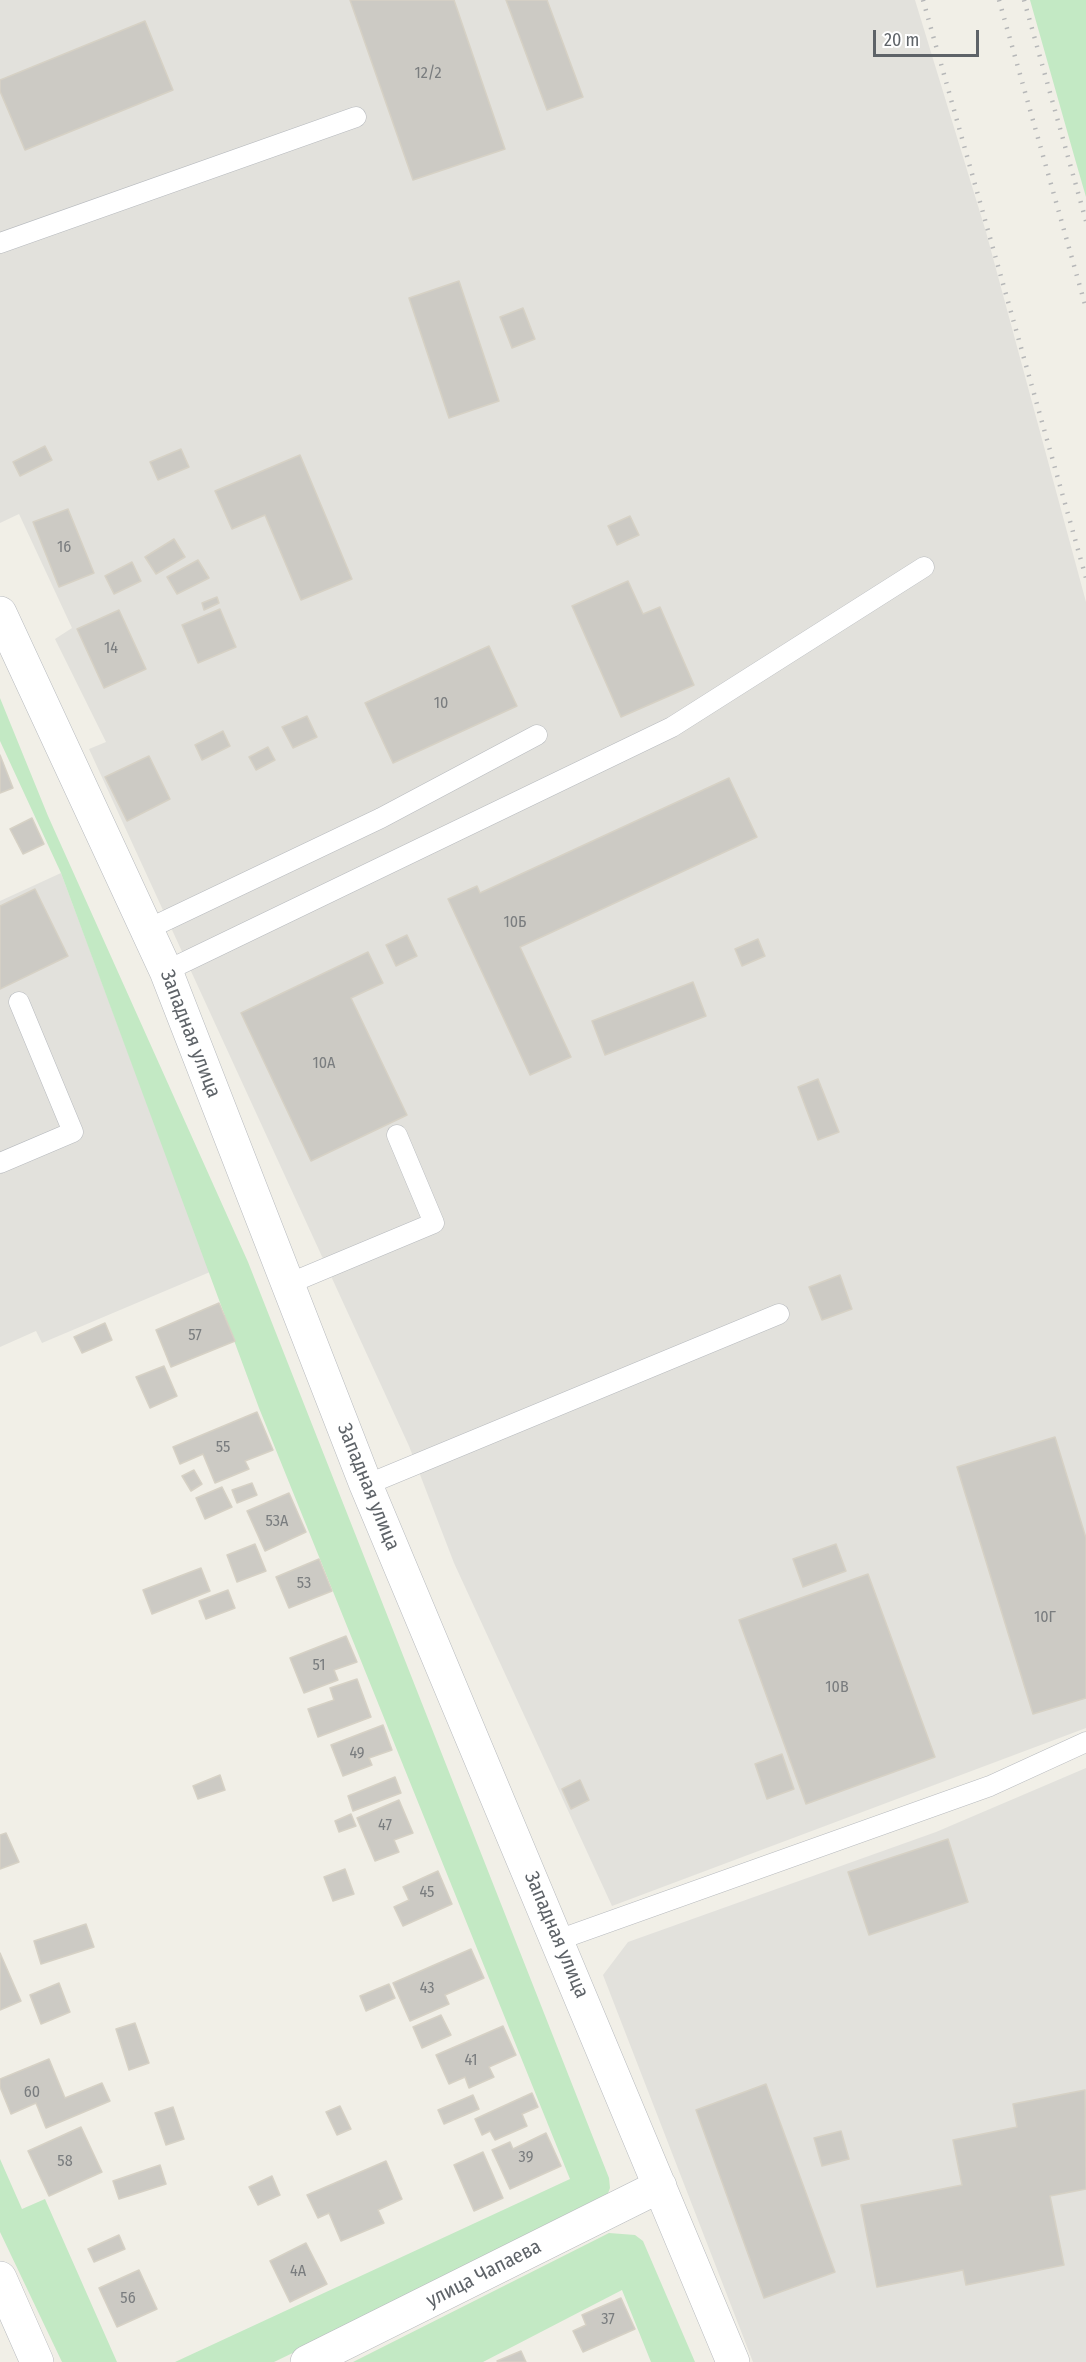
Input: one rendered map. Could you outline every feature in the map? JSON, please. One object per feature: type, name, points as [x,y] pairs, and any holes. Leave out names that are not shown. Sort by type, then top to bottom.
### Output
[{"type":"street","name":"Западная улица","points":[[0,613],[166,971],[366,1485],[734,2362]]},
{"type":"street","name":"улица Чапаева","points":[[307,2362],[660,2186]]},
{"type":"street","points":[[0,2278],[37,2362]]},
{"type":"lane","points":[[0,243],[356,117]]},
{"type":"lane","points":[[166,971],[672,727],[924,567]]},
{"type":"lane","points":[[148,929],[381,818],[537,735]]},
{"type":"lane","points":[[0,1163],[73,1132],[19,1002]]},
{"type":"lane","points":[[288,1284],[434,1223],[397,1135]]},
{"type":"lane","points":[[366,1485],[779,1314]]},
{"type":"lane","points":[[558,1940],[990,1786],[1086,1743]]},
{"type":"shaded area","points":[[0,0],[915,0],[986,232],[1086,602],[1086,1728],[612,1906],[454,1563],[409,1446],[89,749],[106,742],[55,639],[72,628],[19,514],[0,523]]},
{"type":"shaded area","points":[[61,873],[210,1272],[42,1343],[36,1331],[0,1347],[0,901]]},
{"type":"shaded area","points":[[1086,1768],[1086,2362],[753,2362],[603,1975],[628,1942],[936,1832]]},
{"type":"green space","points":[[1030,0],[1086,0],[1086,197],[1075,159]]},
{"type":"green space","points":[[0,698],[48,816],[248,1262],[609,2178],[610,2188],[607,2196],[544,2232],[274,2362],[175,2362],[570,2179],[259,1408],[61,873],[0,741]]},
{"type":"green space","points":[[0,2159],[22,2209],[45,2199],[117,2362],[62,2362],[0,2232]]},
{"type":"green space","points":[[609,2233],[635,2235],[643,2241],[695,2362],[651,2362],[622,2290],[483,2362],[353,2362]]},
{"type":"building","points":[[350,0],[454,0],[505,149],[413,180]]},
{"type":"building","points":[[506,0],[547,0],[583,97],[547,110]]},
{"type":"building","points":[[145,21],[173,90],[25,150],[0,91],[0,80]]},
{"type":"building","points":[[459,281],[499,401],[449,418],[409,298]]},
{"type":"building","points":[[523,308],[535,339],[512,348],[500,317]]},
{"type":"building","points":[[45,446],[52,460],[20,476],[13,462]]},
{"type":"building","points":[[181,449],[189,467],[158,480],[150,462]]},
{"type":"building","points":[[300,455],[352,579],[301,600],[265,515],[232,529],[215,491]]},
{"type":"building","points":[[68,509],[94,573],[59,587],[33,522]]},
{"type":"building","points":[[630,516],[639,535],[617,545],[608,526]]},
{"type":"building","points":[[174,539],[185,557],[156,574],[145,557]]},
{"type":"building","points":[[198,560],[209,578],[177,594],[167,577]]},
{"type":"building","points":[[132,562],[141,581],[114,594],[105,576]]},
{"type":"building","points":[[628,581],[643,614],[660,607],[694,685],[621,717],[572,606]]},
{"type":"building","points":[[217,597],[219,603],[204,610],[202,603]]},
{"type":"building","points":[[220,609],[236,647],[198,663],[182,625]]},
{"type":"building","points":[[119,610],[146,669],[104,688],[77,629]]},
{"type":"building","points":[[489,646],[517,706],[393,763],[365,703]]},
{"type":"building","points":[[307,716],[317,737],[293,748],[282,727]]},
{"type":"building","points":[[223,731],[230,746],[202,760],[195,745]]},
{"type":"building","points":[[268,747],[275,760],[256,770],[249,757]]},
{"type":"building","points":[[0,755],[13,788],[0,793]]},
{"type":"building","points":[[149,756],[170,799],[127,821],[105,777]]},
{"type":"building","points":[[729,778],[757,837],[520,947],[571,1057],[530,1075],[448,899],[477,886],[480,893]]},
{"type":"building","points":[[32,818],[44,844],[23,854],[10,829]]},
{"type":"building","points":[[35,889],[68,956],[0,989],[0,906]]},
{"type":"building","points":[[407,935],[417,956],[396,966],[386,945]]},
{"type":"building","points":[[758,939],[765,956],[742,966],[735,949]]},
{"type":"building","points":[[368,952],[383,983],[351,998],[407,1115],[311,1161],[241,1013]]},
{"type":"building","points":[[693,982],[706,1016],[605,1055],[592,1021]]},
{"type":"building","points":[[818,1079],[839,1132],[818,1140],[798,1087]]},
{"type":"building","points":[[840,1275],[852,1309],[822,1320],[809,1287]]},
{"type":"building","points":[[219,1303],[235,1341],[171,1367],[156,1330]]},
{"type":"building","points":[[105,1323],[112,1340],[82,1353],[74,1337]]},
{"type":"building","points":[[164,1366],[177,1396],[150,1408],[136,1377]]},
{"type":"building","points":[[257,1412],[273,1450],[245,1461],[249,1469],[215,1483],[203,1454],[180,1464],[173,1447]]},
{"type":"building","points":[[1055,1437],[1086,1538],[1086,1698],[1033,1714],[957,1467]]},
{"type":"building","points":[[194,1470],[202,1484],[191,1491],[182,1476]]},
{"type":"building","points":[[252,1483],[257,1495],[237,1503],[232,1490]]},
{"type":"building","points":[[222,1487],[232,1507],[205,1519],[196,1498]]},
{"type":"building","points":[[289,1493],[306,1532],[265,1551],[247,1511]]},
{"type":"building","points":[[255,1544],[266,1571],[237,1582],[227,1555]]},
{"type":"building","points":[[836,1544],[846,1571],[803,1587],[793,1559]]},
{"type":"building","points":[[319,1559],[332,1591],[289,1608],[276,1577]]},
{"type":"building","points":[[201,1568],[210,1591],[152,1614],[143,1590]]},
{"type":"building","points":[[868,1574],[935,1757],[806,1804],[739,1620]]},
{"type":"building","points":[[228,1590],[235,1608],[206,1619],[199,1601]]},
{"type":"building","points":[[346,1636],[357,1662],[334,1670],[338,1680],[304,1693],[290,1658]]},
{"type":"building","points":[[357,1679],[371,1717],[318,1737],[308,1709],[334,1700],[330,1688]]},
{"type":"building","points":[[383,1725],[392,1750],[369,1758],[372,1765],[343,1776],[331,1745]]},
{"type":"building","points":[[782,1754],[794,1789],[767,1799],[755,1764]]},
{"type":"building","points":[[220,1775],[225,1790],[198,1799],[193,1786]]},
{"type":"building","points":[[395,1777],[401,1793],[353,1811],[348,1796]]},
{"type":"building","points":[[580,1780],[589,1800],[571,1809],[562,1789]]},
{"type":"building","points":[[399,1800],[413,1833],[394,1840],[399,1852],[375,1861],[357,1818]]},
{"type":"building","points":[[351,1814],[356,1826],[339,1832],[335,1821]]},
{"type":"building","points":[[6,1833],[19,1862],[0,1869],[0,1835]]},
{"type":"building","points":[[948,1839],[968,1902],[869,1935],[848,1872]]},
{"type":"building","points":[[345,1869],[354,1894],[333,1901],[324,1877]]},
{"type":"building","points":[[438,1871],[452,1904],[403,1926],[394,1907],[409,1900],[403,1887]]},
{"type":"building","points":[[86,1924],[94,1947],[41,1964],[34,1941]]},
{"type":"building","points":[[471,1949],[484,1978],[445,1995],[449,2004],[410,2021],[393,1983]]},
{"type":"building","points":[[0,1953],[21,2001],[0,2010]]},
{"type":"building","points":[[59,1983],[70,2012],[41,2024],[30,1995]]},
{"type":"building","points":[[389,1984],[395,1998],[366,2011],[360,1996]]},
{"type":"building","points":[[441,2015],[451,2035],[422,2048],[413,2027]]},
{"type":"building","points":[[135,2023],[149,2063],[129,2070],[116,2029]]},
{"type":"building","points":[[503,2026],[516,2055],[489,2067],[494,2077],[469,2088],[465,2077],[449,2084],[436,2055]]},
{"type":"building","points":[[49,2059],[65,2098],[102,2083],[110,2101],[46,2128],[36,2103],[11,2114],[0,2087],[0,2079]]},
{"type":"building","points":[[766,2084],[835,2272],[764,2298],[696,2110]]},
{"type":"building","points":[[1085,2090],[1086,2189],[1050,2196],[1064,2265],[966,2285],[963,2270],[877,2287],[861,2205],[962,2185],[953,2140],[1017,2127],[1013,2104]]},
{"type":"building","points":[[532,2093],[538,2107],[522,2114],[527,2126],[495,2140],[490,2131],[482,2135],[475,2119]]},
{"type":"building","points":[[473,2095],[479,2109],[444,2124],[438,2110]]},
{"type":"building","points":[[340,2106],[351,2129],[337,2135],[326,2112]]},
{"type":"building","points":[[173,2107],[184,2139],[166,2145],[155,2113]]},
{"type":"building","points":[[81,2127],[102,2172],[49,2196],[28,2151]]},
{"type":"building","points":[[841,2131],[849,2159],[822,2166],[814,2138]]},
{"type":"building","points":[[546,2133],[561,2166],[510,2189],[492,2150],[510,2142],[513,2149]]},
{"type":"building","points":[[483,2152],[503,2198],[474,2211],[454,2165]]},
{"type":"building","points":[[386,2161],[402,2199],[378,2210],[384,2223],[341,2241],[329,2213],[318,2218],[307,2195]]},
{"type":"building","points":[[160,2165],[166,2184],[119,2199],[113,2181]]},
{"type":"building","points":[[272,2176],[280,2195],[258,2205],[249,2187]]},
{"type":"building","points":[[119,2235],[125,2249],[94,2262],[88,2249]]},
{"type":"building","points":[[306,2243],[327,2284],[290,2302],[270,2261]]},
{"type":"building","points":[[139,2270],[157,2309],[117,2327],[99,2288]]},
{"type":"building","points":[[621,2298],[635,2329],[583,2352],[573,2331],[586,2325],[582,2315]]},
{"type":"building","points":[[521,2351],[526,2362],[497,2361]]},
{"type":"railway","points":[[923,0],[1086,578]]},
{"type":"railway","points":[[999,0],[1086,308]]},
{"type":"railway","points":[[1024,0],[1086,221]]}]
